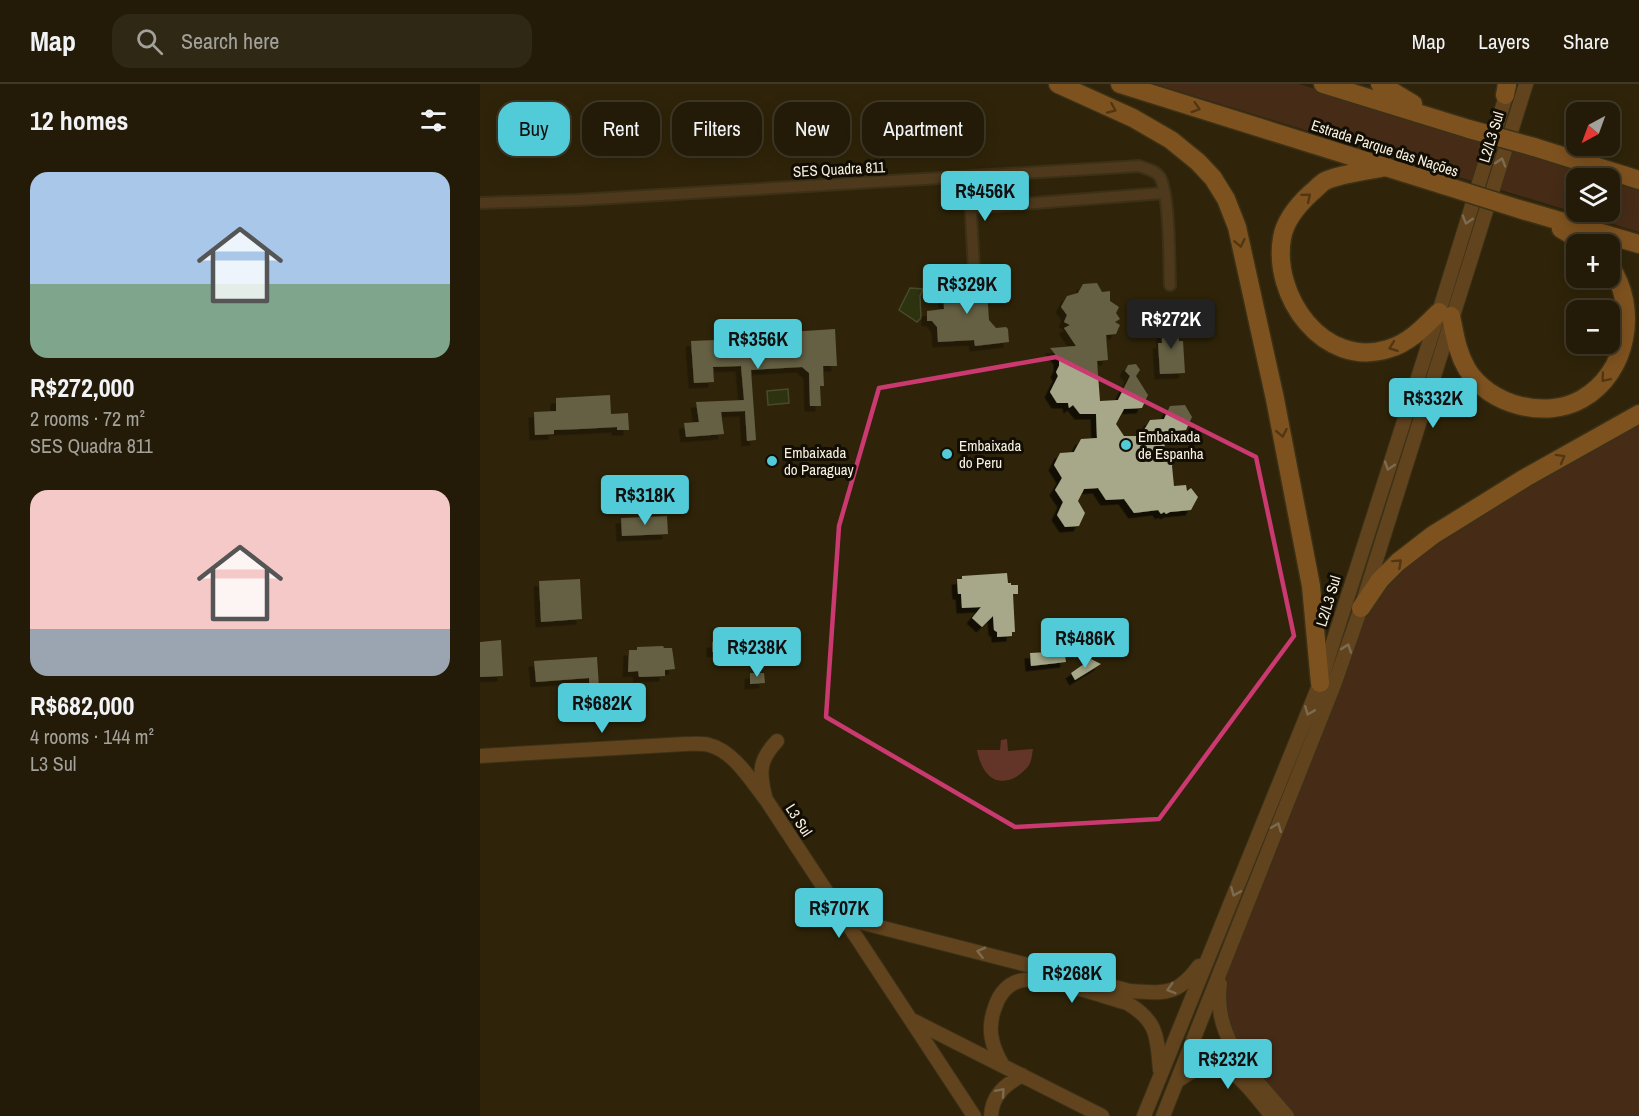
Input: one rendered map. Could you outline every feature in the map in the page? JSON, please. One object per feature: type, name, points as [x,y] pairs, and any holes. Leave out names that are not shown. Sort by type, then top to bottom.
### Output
[{"type":"highway","points":[[1059,84],[1133,118],[1171,140],[1198,162],[1213,178],[1226,199],[1237,227],[1270,377],[1309,574],[1320,683]]},
{"type":"highway","name":"Estrada Parque das Nações","points":[[1120,84],[1639,244]]},
{"type":"highway","points":[[1323,84],[1463,128],[1634,175]]},
{"type":"highway","points":[[1380,84],[1413,104],[1463,128]]},
{"type":"highway","points":[[1387,167],[1326,181],[1298,205],[1282,236],[1280,259],[1283,282],[1291,301],[1305,321],[1332,344],[1347,349],[1375,352],[1388,349],[1404,343],[1445,314],[1468,371],[1490,392],[1528,408],[1543,409],[1569,404],[1582,399],[1598,386],[1613,368],[1620,352],[1626,328],[1626,310],[1620,282]]},
{"type":"highway","points":[[1527,211],[1569,234]]},
{"type":"highway","points":[[1361,608],[1386,574],[1433,536],[1525,478],[1639,414]]},
{"type":"main road","name":"L2/L3 Sul","points":[[1144,1116],[1320,683],[1526,84]]},
{"type":"main road","name":"L2/L3 Sul","points":[[1163,1116],[1334,685],[1361,608],[1507,88]]},
{"type":"main road","points":[[767,801],[760,772],[767,753],[777,741]]},
{"type":"main road","name":"L3 Sul","points":[[480,756],[685,744],[718,748],[736,763],[767,801],[974,1116]]},
{"type":"main road","points":[[844,918],[1130,991],[1158,993],[1176,990],[1190,979],[1211,950]]},
{"type":"main road","points":[[1223,965],[1218,998],[1220,1020],[1230,1044],[1252,1075],[1287,1116]]},
{"type":"main road","points":[[1002,1064],[990,1037],[991,1019],[998,998],[1008,986],[1020,981],[1037,980],[1127,1003],[1140,1010],[1150,1020],[1154,1029],[1160,1075]]},
{"type":"main road","points":[[912,1020],[1102,1116]]},
{"type":"main road","points":[[1177,1081],[1199,1068],[1212,1065],[1227,1070],[1241,1081],[1272,1116]]},
{"type":"main road","points":[[991,1116],[994,1099],[1001,1089],[1022,1075]]},
{"type":"street","name":"SES Quadra 811","points":[[480,203],[577,200],[1139,166],[1153,170],[1160,177],[1168,222],[1170,285]]},
{"type":"street","points":[[969,177],[974,270]]},
{"type":"street","points":[[970,208],[1164,193]]},
{"type":"highlighted area","points":[[1056,357],[1256,457],[1294,636],[1159,819],[1015,827],[826,717],[839,526],[879,388]]},
{"type":"shaded area","points":[[1155,84],[1299,84],[1570,168],[1566,168],[1566,210]]},
{"type":"shaded area","points":[[1620,184],[1639,190],[1639,232],[1606,222],[1620,222]]},
{"type":"shaded area","points":[[910,288],[923,289],[920,296],[921,318],[917,322],[899,310]]},
{"type":"shaded area","points":[[788,389],[789,403],[768,405],[767,391]]},
{"type":"shaded area","points":[[1639,415],[1639,1116],[1292,1116],[1250,1067],[1222,1021],[1223,965],[1361,608],[1398,562]]},
{"type":"shaded area","points":[[664,482],[665,498],[635,501],[634,485]]},
{"type":"shaded area","points":[[1007,739],[1008,751],[1033,749],[1031,761],[1024,771],[1016,777],[1001,781],[989,776],[985,771],[977,750],[1000,750],[1001,740]]},
{"type":"building","points":[[986,275],[993,285],[987,290],[989,320],[996,328],[1006,327],[1008,329],[1009,342],[975,346],[974,340],[938,342],[937,327],[932,321],[927,321],[927,311],[944,309],[943,287],[952,281],[962,280],[962,290]]},
{"type":"building","points":[[1097,283],[1102,292],[1110,291],[1110,301],[1119,307],[1116,313],[1120,319],[1115,322],[1120,325],[1116,334],[1106,335],[1108,360],[1097,361],[1100,401],[1118,400],[1130,376],[1125,371],[1128,365],[1136,364],[1140,370],[1136,376],[1148,395],[1142,408],[1124,409],[1116,424],[1124,436],[1138,436],[1150,420],[1164,419],[1170,406],[1185,405],[1192,417],[1186,430],[1172,431],[1164,447],[1174,461],[1172,466],[1174,486],[1186,485],[1187,491],[1191,488],[1198,497],[1191,510],[1166,514],[1164,512],[1161,514],[1158,510],[1134,513],[1124,499],[1106,500],[1098,488],[1084,489],[1078,501],[1085,513],[1079,526],[1065,527],[1057,515],[1063,502],[1055,490],[1062,478],[1054,465],[1060,453],[1074,452],[1081,439],[1097,438],[1096,414],[1080,414],[1073,405],[1069,408],[1068,403],[1057,403],[1050,392],[1058,376],[1056,372],[1059,359],[1050,348],[1076,346],[1064,328],[1070,325],[1064,322],[1067,315],[1061,307],[1067,296],[1078,293],[1083,284]]},
{"type":"building","points":[[1178,321],[1179,341],[1183,341],[1185,373],[1160,374],[1158,343],[1162,343],[1161,322]]},
{"type":"building","points":[[835,329],[837,366],[823,366],[824,386],[820,386],[821,406],[810,406],[809,373],[802,367],[751,370],[756,440],[747,441],[745,411],[721,412],[724,434],[686,437],[684,423],[699,422],[696,402],[744,400],[741,366],[713,367],[714,382],[694,383],[691,341],[742,339],[741,335]]},
{"type":"building","points":[[610,395],[611,414],[628,413],[629,430],[617,430],[617,427],[554,430],[554,434],[535,435],[534,412],[556,411],[556,398]]},
{"type":"building","points":[[667,516],[668,534],[622,536],[621,518]]},
{"type":"building","points":[[1007,573],[1008,583],[1018,585],[1018,594],[1013,594],[1015,632],[1012,632],[1012,636],[997,637],[993,616],[982,627],[972,618],[981,607],[962,608],[957,579],[962,579],[962,576]]},
{"type":"building","points":[[580,579],[582,619],[541,622],[539,581]]},
{"type":"building","points":[[501,640],[503,676],[480,677],[480,642]]},
{"type":"building","points":[[712,642],[724,642],[724,651],[712,652]]},
{"type":"building","points":[[637,647],[672,648],[675,669],[665,670],[665,676],[639,677],[638,671],[628,672],[629,650],[637,650]]},
{"type":"building","points":[[1064,648],[1066,662],[1031,666],[1030,653]]},
{"type":"building","points":[[597,657],[599,687],[607,687],[607,697],[590,697],[589,678],[536,682],[534,661]]},
{"type":"building","points":[[1091,659],[1101,664],[1075,680],[1071,673]]},
{"type":"building","points":[[750,673],[764,673],[765,683],[750,684]]},
{"type":"place","name":"Embaixada de Espanha","points":[[1126,445]]},
{"type":"place","name":"Embaixada do Peru","points":[[947,454]]},
{"type":"place","name":"Embaixada do Paraguay","points":[[772,461]]}]
